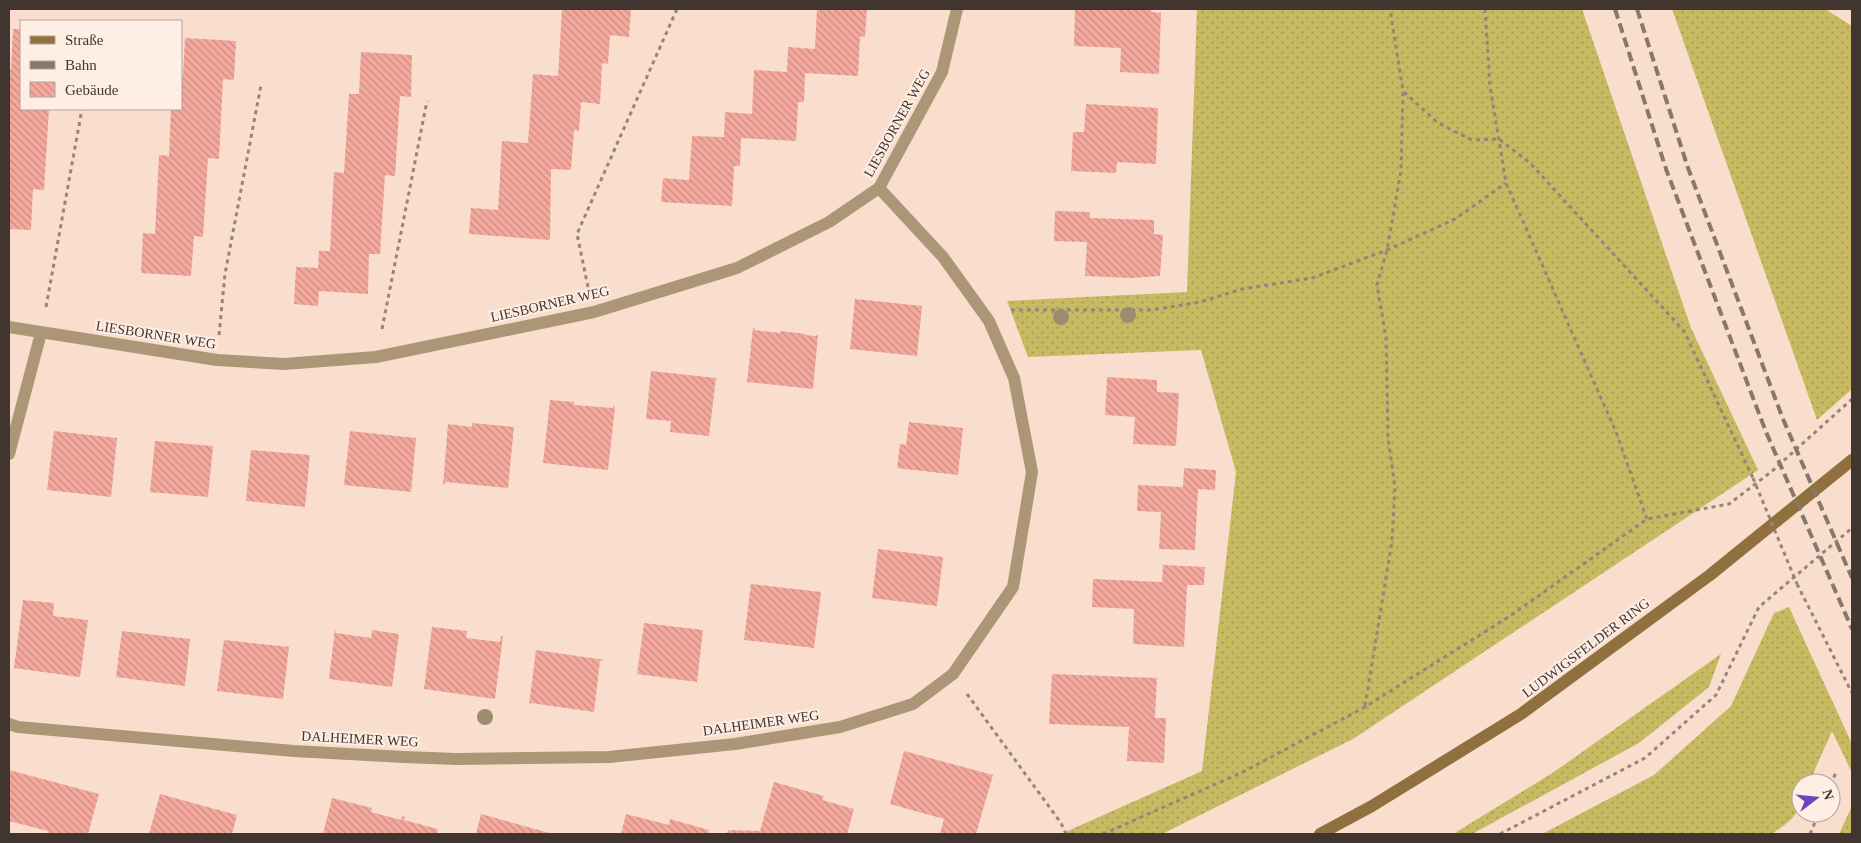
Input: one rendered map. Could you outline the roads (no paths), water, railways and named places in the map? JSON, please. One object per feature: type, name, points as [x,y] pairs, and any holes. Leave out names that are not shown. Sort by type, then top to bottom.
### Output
[{"type":"main road","name":"LUDWIGSFELDER RING","points":[[1320,834],[1372,806],[1521,714],[1710,574],[1852,460]]},
{"type":"street","name":"LIESBORNER WEG","points":[[9,327],[217,360],[284,364],[376,357],[594,312],[736,268],[829,222],[879,188],[942,72],[958,9]]},
{"type":"street","name":"DALHEIMER WEG","points":[[9,724],[18,727],[386,756],[457,759],[609,757],[735,744],[840,727],[913,704],[953,674],[1013,587],[1032,472],[1014,378],[988,321],[943,257],[879,188]]},
{"type":"street","points":[[9,454],[42,333]]},
{"type":"railway","points":[[1615,9],[1666,169],[1766,432],[1852,629]]},
{"type":"railway","points":[[1637,9],[1688,168],[1783,419],[1852,578]]}]
